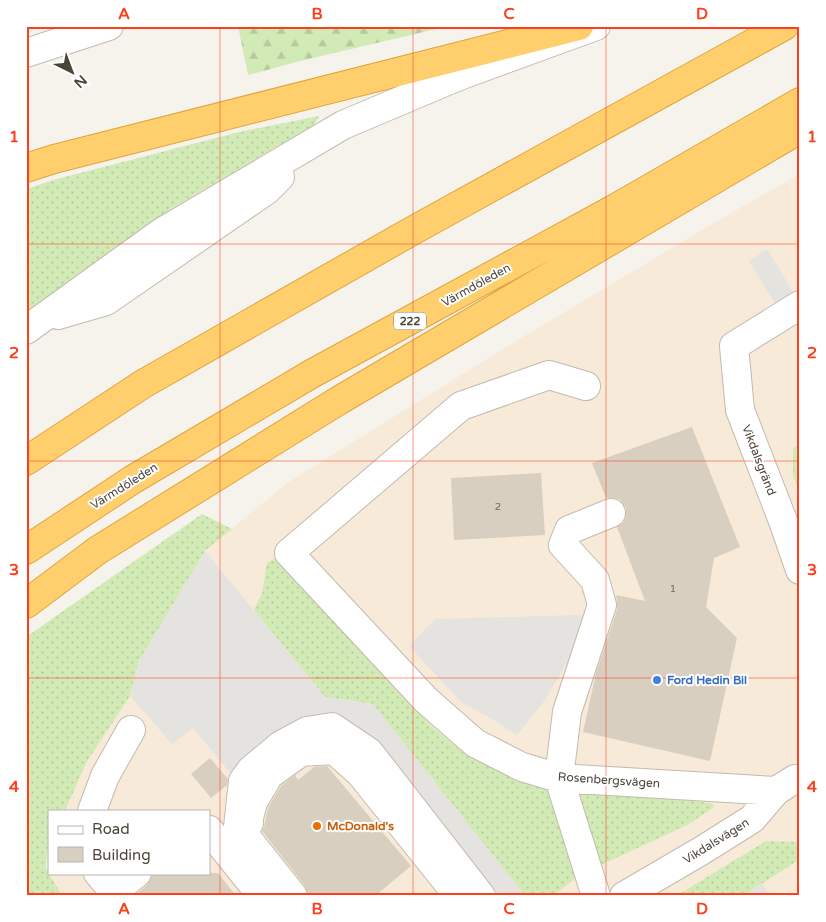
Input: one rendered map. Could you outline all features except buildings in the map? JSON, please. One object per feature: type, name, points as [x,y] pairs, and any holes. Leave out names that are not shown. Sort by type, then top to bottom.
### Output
[{"type":"highway","points":[[26,168],[54,159],[579,26]]},
{"type":"highway","points":[[26,461],[152,379],[403,236],[784,26]]},
{"type":"highway","name":"Värmdöleden","points":[[26,550],[132,480],[313,374],[614,209],[800,102]]},
{"type":"highway","points":[[26,604],[98,550],[338,401],[800,129]]},
{"type":"street","points":[[26,53],[109,26]]},
{"type":"street","points":[[33,325],[162,232],[343,125],[459,76],[596,26]]},
{"type":"street","name":"Vikdalsgränd","points":[[800,305],[734,346],[740,410],[800,570]]},
{"type":"street","name":"Rosenbergsvägen","points":[[586,386],[549,376],[460,406],[289,553],[426,700],[475,743],[522,767],[559,778],[793,777]]},
{"type":"street","points":[[596,896],[559,778],[567,712],[602,605],[595,580],[563,545],[569,530],[611,513]]},
{"type":"street","points":[[293,896],[238,826],[243,781],[251,770],[281,745],[307,731],[332,727],[369,752],[481,896]]},
{"type":"street","points":[[92,810],[105,776],[131,730]]},
{"type":"street","points":[[303,896],[255,837],[248,822],[253,802],[269,775],[301,752],[334,750],[360,774],[456,896]]},
{"type":"street","name":"Vikdalsvägen","points":[[624,896],[752,819],[793,777]]},
{"type":"street","points":[[210,831],[262,896]]},
{"type":"street","points":[[110,887],[135,874]]},
{"type":"shaded area","points":[[800,174],[800,445],[793,448],[793,477],[800,493],[800,896],[62,896],[50,874],[210,874],[210,810],[65,810],[86,763],[130,696],[205,551],[287,483],[516,341]]},
{"type":"shaded area","points":[[767,249],[795,295],[777,307],[749,261]]},
{"type":"shaded area","points":[[205,551],[325,697],[373,704],[525,896],[489,896],[368,754],[232,775],[193,728],[172,744],[130,696],[139,661]]},
{"type":"shaded area","points":[[578,615],[586,617],[583,636],[545,700],[517,735],[461,702],[409,646],[435,619]]},
{"type":"shaded area","points":[[762,883],[771,896],[743,896]]},
{"type":"green space","points":[[238,26],[449,26],[248,75]]},
{"type":"green space","points":[[319,116],[314,125],[172,208],[43,305],[26,312],[26,189],[53,180],[239,132]]},
{"type":"green space","points":[[800,445],[800,493],[793,477],[793,448]]},
{"type":"green space","points":[[202,514],[232,529],[205,551],[139,661],[130,696],[86,763],[65,810],[48,810],[46,868],[62,896],[26,896],[26,637]]},
{"type":"green space","points":[[275,558],[429,724],[466,755],[552,791],[579,876],[552,896],[525,896],[373,704],[325,697],[254,610],[262,593],[267,563]]},
{"type":"green space","points":[[576,789],[711,803],[714,807],[689,824],[603,864],[594,864]]},
{"type":"green space","points":[[766,841],[800,842],[800,859],[743,896],[676,896]]},
{"type":"place","name":"Ford Hedin Bil","points":[[657,680]]},
{"type":"place","name":"McDonald's","points":[[317,826]]}]
